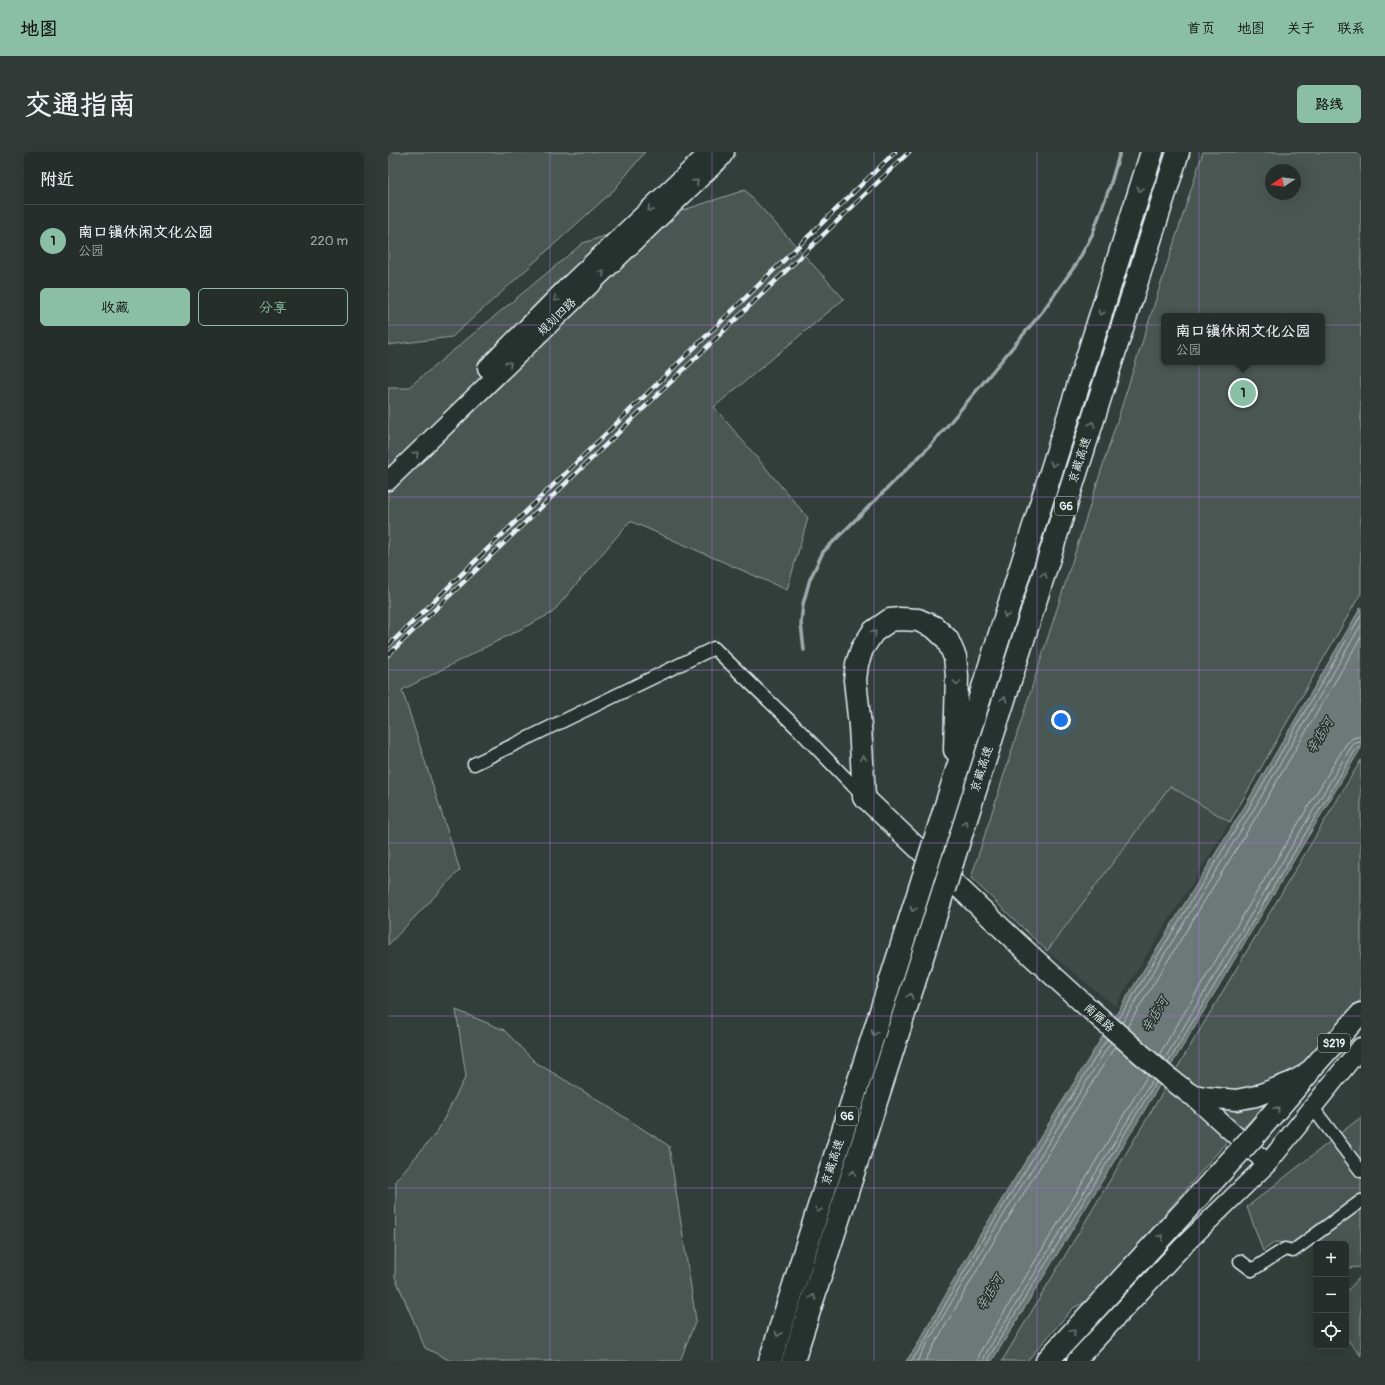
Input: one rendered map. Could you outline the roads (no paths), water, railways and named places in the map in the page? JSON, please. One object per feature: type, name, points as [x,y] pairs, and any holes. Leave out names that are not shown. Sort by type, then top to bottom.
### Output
[{"type":"highway","name":"京藏高速","points":[[770,1361],[1152,152]]},
{"type":"highway","name":"京藏高速","points":[[793,1361],[1178,152]]},
{"type":"highway","points":[[864,797],[860,726],[855,680],[856,672],[862,649],[873,632],[890,620],[900,618],[918,620],[934,627],[946,639],[955,657],[957,676],[957,721],[953,783]]},
{"type":"highway","points":[[1047,1361],[1246,1144],[1308,1073]]},
{"type":"main road","name":"规划四路","points":[[388,465],[490,366],[565,289],[708,152]]},
{"type":"main road","name":"规划四路","points":[[388,481],[710,169],[725,152]]},
{"type":"main road","name":"南雁路","points":[[864,797],[1012,938],[1099,1018],[1190,1094],[1236,1100],[1256,1096],[1281,1087],[1308,1073],[1361,1013]]},
{"type":"main road","points":[[1076,1361],[1183,1246],[1268,1163],[1361,1047]]},
{"type":"main road","points":[[1190,1094],[1254,1153],[1268,1163]]},
{"type":"street","points":[[474,764],[714,648],[794,725],[864,797]]},
{"type":"street","points":[[1312,1107],[1361,1171]]},
{"type":"street","points":[[1240,1261],[1252,1270],[1285,1249],[1293,1251],[1361,1201]]},
{"type":"water","name":"辛店河","points":[[1361,607],[1361,748],[1110,1168],[992,1361],[906,1361],[916,1347],[978,1238],[1243,809]]},
{"type":"waterway","points":[[804,650],[801,623],[803,604],[810,579],[823,552],[932,444],[1042,312],[1077,263],[1092,235],[1110,186],[1120,152]]},
{"type":"railway","points":[[388,646],[895,152]]},
{"type":"railway","points":[[388,655],[909,152]]},
{"type":"place","name":"南口镇休闲文化公园","points":[[1243,393]]}]
